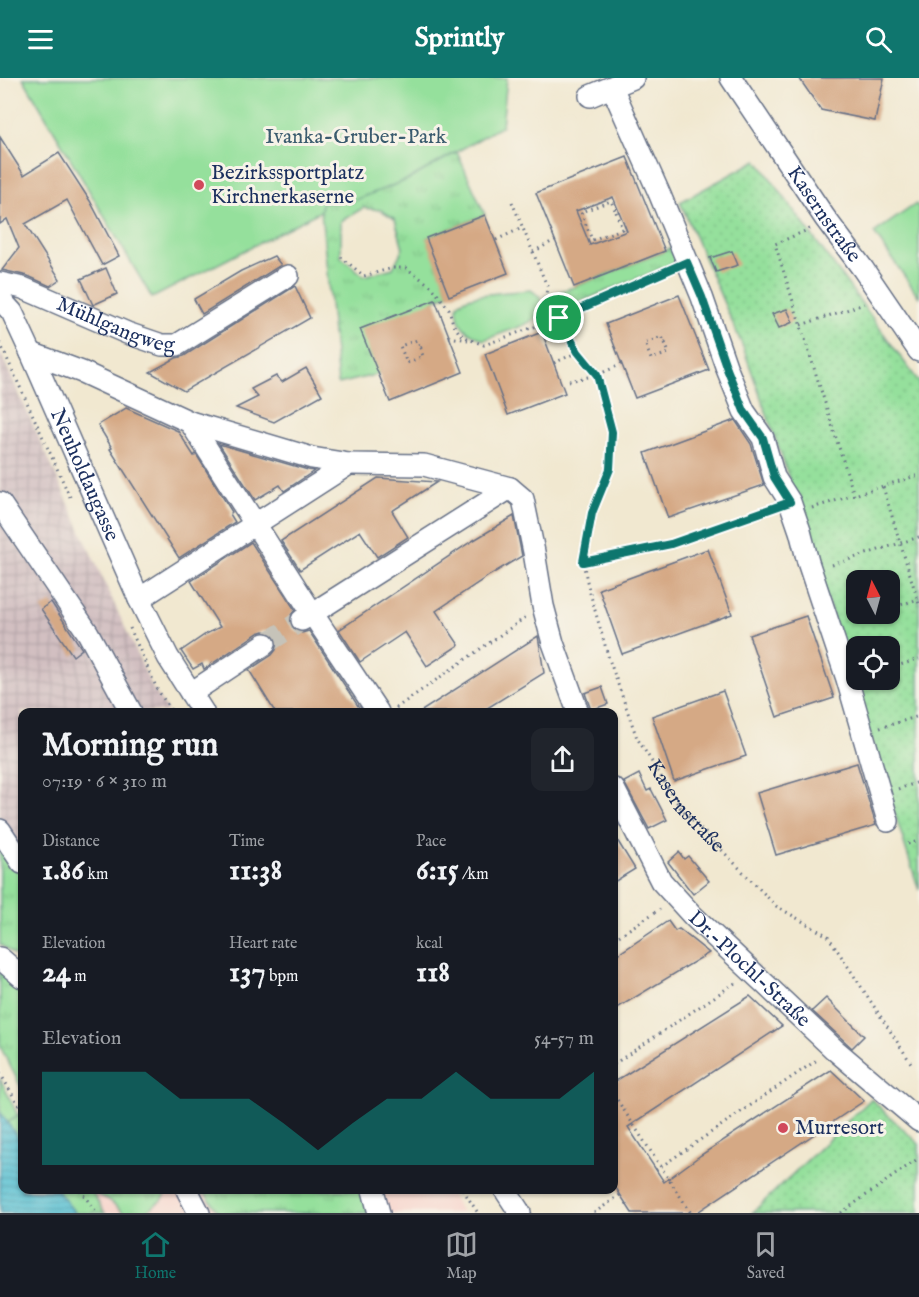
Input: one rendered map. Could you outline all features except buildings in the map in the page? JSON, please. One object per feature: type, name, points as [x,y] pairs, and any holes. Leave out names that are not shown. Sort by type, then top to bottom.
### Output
[{"type":"street","points":[[590,96],[633,78]]},
{"type":"street","name":"Kasernstraße","points":[[731,78],[825,219],[919,351]]},
{"type":"street","points":[[612,87],[702,297],[744,411],[763,438],[774,477],[800,505],[800,531],[847,679],[888,821]]},
{"type":"street","name":"Mühlgangweg","points":[[0,284],[23,288],[127,333],[162,345],[177,345],[288,276]]},
{"type":"street","name":"Neuholdaugasse","points":[[0,299],[12,312],[32,352],[139,599],[168,657],[200,708]]},
{"type":"street","points":[[32,352],[82,372],[190,422],[312,458],[349,464],[424,465],[510,488],[523,499],[543,606],[577,708]]},
{"type":"street","points":[[190,422],[255,524],[307,616],[375,708]]},
{"type":"street","points":[[139,599],[349,464]]},
{"type":"street","points":[[307,616],[510,488]]},
{"type":"street","points":[[0,503],[88,633],[128,708]]},
{"type":"street","points":[[191,693],[265,644]]},
{"type":"street","name":"Dr.-Plochl-Straße","points":[[618,797],[661,881],[676,898],[834,1049],[919,1121]]},
{"type":"street","points":[[0,830],[18,857]]},
{"type":"street","points":[[0,958],[18,973]]},
{"type":"street","points":[[189,1194],[199,1213]]},
{"type":"street","points":[[374,1194],[379,1213]]},
{"type":"street","points":[[508,1194],[520,1213]]},
{"type":"path","points":[[611,201],[622,229],[592,240],[585,227],[581,212],[611,201]]},
{"type":"path","name":"Kasernstraße","points":[[512,202],[547,286],[546,296],[578,352],[597,375],[612,432],[610,469],[592,513],[583,562],[609,659],[638,738],[680,807],[776,906],[828,936],[913,1066]]},
{"type":"path","points":[[496,240],[522,228]]},
{"type":"path","points":[[808,230],[775,244],[854,495]]},
{"type":"path","points":[[532,252],[555,240]]},
{"type":"path","points":[[341,257],[364,276],[393,268],[406,268],[431,286],[449,309],[453,324],[460,334],[484,345],[559,318],[687,262]]},
{"type":"path","points":[[801,325],[863,305]]},
{"type":"path","points":[[662,336],[669,352],[651,359],[648,353],[645,343],[662,336]]},
{"type":"path","points":[[449,337],[471,340]]},
{"type":"path","points":[[417,340],[421,348],[423,356],[407,363],[400,346],[417,340]]},
{"type":"path","points":[[554,363],[578,352]]},
{"type":"path","points":[[569,381],[597,375],[622,364]]},
{"type":"path","points":[[583,562],[671,544],[800,505],[854,495],[919,475]]},
{"type":"path","points":[[883,487],[919,601],[900,606]]},
{"type":"path","points":[[832,565],[919,537]]},
{"type":"path","points":[[396,708],[543,606]]},
{"type":"path","points":[[900,665],[919,659]]},
{"type":"path","points":[[875,730],[919,716]]},
{"type":"path","points":[[894,790],[919,782]]},
{"type":"path","points":[[908,844],[919,841]]},
{"type":"path","points":[[618,936],[676,898]]},
{"type":"path","points":[[618,1061],[752,972]]},
{"type":"path","points":[[656,1170],[834,1049]]},
{"type":"path","points":[[0,1073],[18,1104]]},
{"type":"path","points":[[618,1101],[691,1213]]},
{"type":"path","points":[[841,1213],[919,1158]]},
{"type":"path","points":[[83,1194],[97,1213]]},
{"type":"path","points":[[466,1194],[478,1213]]},
{"type":"path","points":[[594,1213],[620,1195]]},
{"type":"shaded area","points":[[0,352],[152,687],[165,708],[18,708],[18,869],[0,843]]},
{"type":"shaded area","points":[[60,1194],[451,1194],[462,1213],[75,1213]]},
{"type":"green space","name":"Bezirkssportplatz Kirchnerkaserne","points":[[23,78],[507,78],[502,126],[409,179],[350,202],[322,202],[321,211],[152,298]]},
{"type":"green space","points":[[457,152],[485,215],[427,238],[449,294],[435,300],[379,374],[338,384],[322,202],[350,202],[409,179]],"holes":[[[363,208],[381,210],[395,219],[403,248],[393,268],[364,276],[341,257],[341,221]]]},
{"type":"green space","points":[[757,160],[919,382],[919,890],[856,690],[900,690],[900,636],[846,636],[846,659],[784,463],[743,347],[680,202]]},
{"type":"green space","points":[[916,204],[919,208],[919,297],[874,233]]},
{"type":"green space","points":[[674,246],[680,261],[555,312],[546,296],[574,287]]},
{"type":"green space","points":[[531,290],[540,297],[546,313],[524,325],[484,340],[467,331],[459,320],[457,307],[465,299]]},
{"type":"green space","points":[[0,843],[18,869],[18,958],[0,944]]},
{"type":"green space","points":[[0,971],[18,984],[18,1081],[0,1046]]},
{"type":"green space","points":[[0,1078],[18,1116],[7,1123],[0,1112]]},
{"type":"green space","points":[[871,1099],[919,1144],[919,1213],[752,1213]]},
{"type":"green space","points":[[18,1116],[18,1138],[7,1123]]},
{"type":"green space","points":[[60,1194],[93,1194],[105,1213],[75,1213]]},
{"type":"green space","points":[[97,1194],[166,1194],[163,1199],[144,1213],[124,1213],[109,1200]]},
{"type":"green space","points":[[206,1194],[366,1194],[368,1213],[219,1213]]},
{"type":"water","points":[[0,1112],[18,1137],[18,1194],[60,1194],[75,1213],[0,1213]]},
{"type":"tunnel","points":[[265,644],[302,620]]},
{"type":"place","name":"Bezirkssportplatz Kirchnerkaserne","points":[[199,185]]},
{"type":"place","name":"Murresort","points":[[783,1128]]},
{"type":"route","points":[[687,262],[744,411],[763,438],[774,477],[790,502],[671,544],[583,562],[592,513],[610,469],[612,432],[597,375],[578,352],[559,318],[687,262]]},
{"type":"park label","name":"Ivanka-Gruber-Park","points":[[356,137]]}]
